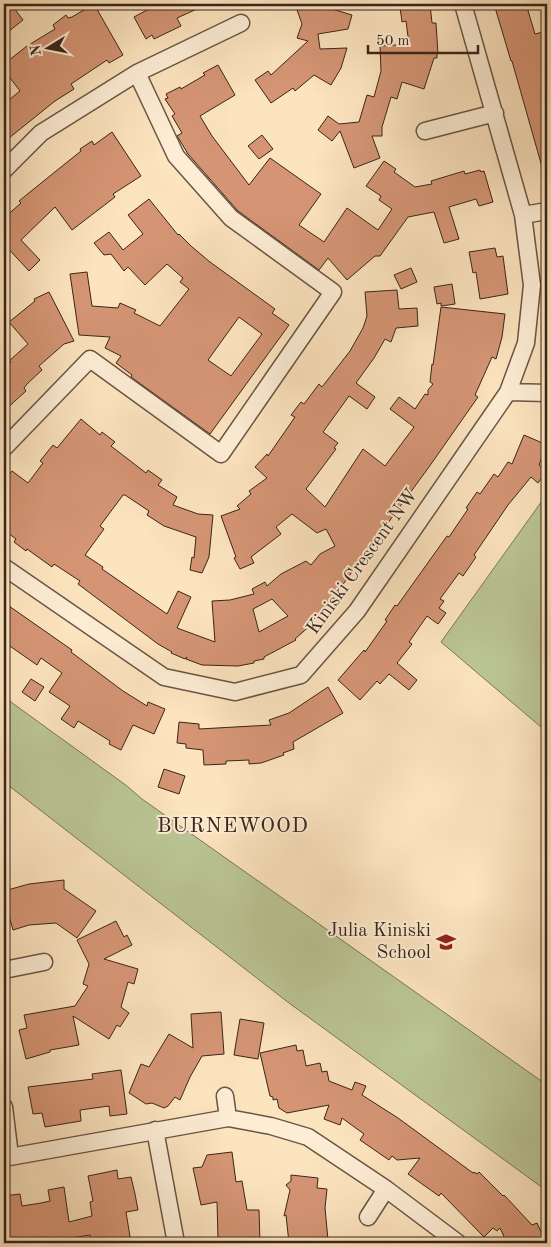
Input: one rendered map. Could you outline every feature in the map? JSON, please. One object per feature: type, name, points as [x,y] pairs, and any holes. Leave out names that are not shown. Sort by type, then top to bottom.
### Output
[{"type":"street","name":"Kiniski Crescent NW","points":[[4,567],[164,677],[235,692],[301,676],[357,611],[508,392],[526,343],[532,285],[523,215],[463,4]]},
{"type":"street","points":[[4,170],[41,134],[137,73],[241,23]]},
{"type":"street","points":[[4,448],[90,360],[221,454],[333,292],[231,218],[176,156],[137,73]]},
{"type":"street","points":[[426,131],[495,113]]},
{"type":"street","points":[[523,215],[547,212]]},
{"type":"street","points":[[508,392],[547,393]]},
{"type":"street","points":[[4,970],[44,962]]},
{"type":"street","points":[[225,1096],[228,1118]]},
{"type":"street","points":[[4,1107],[7,1157],[228,1118],[271,1126],[308,1136],[386,1189],[458,1243]]},
{"type":"street","points":[[155,1130],[176,1243]]},
{"type":"street","points":[[368,1217],[386,1189]]},
{"type":"green space","points":[[547,494],[547,719],[541,727],[441,642]]},
{"type":"green space","points":[[4,697],[127,786],[142,799],[547,1085],[547,1191],[289,1003],[4,782]]},
{"type":"building","points":[[4,4],[11,4],[23,20],[4,35]]},
{"type":"building","points":[[94,4],[123,55],[109,63],[107,60],[71,84],[74,89],[55,101],[4,142],[4,104],[20,91],[4,70],[4,64],[27,46],[55,29],[53,25],[66,15],[68,18],[72,17]]},
{"type":"building","points":[[158,4],[208,4],[177,18],[181,26],[154,39],[152,35],[146,39],[134,17]]},
{"type":"building","points":[[295,4],[328,4],[329,8],[352,15],[348,29],[318,34],[320,49],[347,48],[341,68],[331,85],[314,75],[295,91],[293,88],[271,103],[255,80],[268,71],[271,75],[308,41],[297,38],[302,24]]},
{"type":"building","points":[[430,4],[432,23],[436,23],[437,58],[434,58],[424,89],[402,82],[397,99],[391,97],[382,127],[382,136],[372,136],[380,158],[354,168],[340,131],[332,141],[318,130],[328,116],[339,124],[359,122],[367,95],[374,97],[381,71],[380,46],[409,44],[406,21],[402,22],[400,7]]},
{"type":"building","points":[[494,4],[526,4],[535,34],[547,31],[547,174],[544,174]]},
{"type":"building","points":[[218,65],[235,95],[200,116],[212,136],[249,185],[270,158],[321,194],[299,225],[324,242],[347,208],[378,230],[392,209],[379,200],[381,196],[366,186],[384,161],[396,169],[394,172],[415,187],[432,184],[431,181],[464,171],[465,174],[480,170],[481,172],[484,171],[493,202],[479,206],[476,199],[449,207],[459,239],[444,243],[434,212],[408,217],[380,256],[375,256],[347,280],[328,258],[319,270],[238,211],[188,154],[177,136],[182,133],[172,116],[175,114],[165,99],[168,98],[166,94],[180,87],[181,89]]},
{"type":"building","points":[[112,132],[141,176],[113,194],[115,197],[72,230],[55,207],[21,240],[40,260],[29,271],[4,244],[4,218],[21,203],[19,201],[81,151],[80,149],[92,141],[94,145]]},
{"type":"building","points":[[262,135],[273,149],[259,159],[248,146]]},
{"type":"building","points":[[149,199],[178,235],[210,262],[275,309],[272,313],[289,325],[210,434],[131,377],[132,375],[116,363],[121,356],[105,348],[110,337],[79,335],[70,274],[87,272],[92,306],[118,308],[120,303],[136,310],[134,313],[160,326],[189,289],[180,282],[183,278],[167,264],[145,285],[128,267],[124,271],[111,254],[104,255],[94,243],[109,232],[123,250],[143,234],[128,215]],"holes":[[[239,317],[262,334],[231,376],[208,360]]]},
{"type":"building","points":[[495,248],[497,257],[503,256],[508,294],[480,299],[476,272],[473,273],[469,252]]},
{"type":"building","points":[[411,268],[417,282],[401,289],[394,275]]},
{"type":"building","points":[[452,284],[455,304],[441,306],[441,303],[437,304],[434,287]]},
{"type":"building","points":[[397,290],[399,309],[417,308],[418,326],[396,328],[391,342],[385,339],[356,383],[375,397],[367,409],[349,396],[323,432],[338,443],[334,448],[336,449],[306,489],[325,507],[363,449],[385,466],[414,427],[390,409],[399,397],[415,409],[425,394],[428,395],[428,390],[433,384],[430,382],[441,307],[505,314],[502,337],[496,359],[492,357],[475,395],[478,397],[333,598],[296,640],[264,657],[264,659],[238,666],[202,665],[186,659],[187,657],[185,659],[171,653],[158,644],[78,584],[80,581],[54,564],[52,567],[27,549],[26,551],[14,542],[16,539],[4,530],[4,482],[12,471],[28,483],[43,463],[40,461],[53,445],[57,448],[81,419],[100,435],[102,432],[115,442],[111,446],[146,473],[148,470],[162,480],[158,485],[177,497],[173,505],[198,514],[213,515],[209,557],[202,573],[190,570],[192,557],[194,558],[196,537],[164,526],[147,515],[149,511],[125,495],[123,495],[100,526],[104,529],[85,555],[167,614],[178,591],[191,597],[177,628],[215,642],[212,601],[230,600],[254,594],[252,589],[265,582],[267,586],[281,574],[306,561],[311,565],[320,554],[335,546],[326,529],[317,533],[292,514],[276,527],[281,534],[251,557],[254,563],[240,569],[234,558],[236,557],[221,516],[240,509],[237,506],[251,494],[249,491],[267,478],[255,467],[267,454],[268,456],[295,417],[291,415],[301,402],[304,404],[319,384],[322,387],[350,351],[363,328],[367,316],[365,292]],"holes":[[[272,599],[288,616],[259,632],[253,609]]]},
{"type":"building","points":[[49,292],[74,341],[64,344],[39,366],[42,370],[27,384],[24,388],[26,391],[4,411],[4,369],[11,362],[9,361],[28,344],[9,322],[35,301],[34,299]]},
{"type":"building","points":[[524,435],[547,445],[539,465],[547,471],[538,483],[531,477],[508,505],[474,555],[476,557],[463,576],[459,573],[440,599],[444,601],[439,608],[446,613],[438,624],[427,616],[409,642],[412,644],[397,663],[417,680],[409,690],[389,674],[380,684],[377,681],[360,700],[338,680],[364,650],[365,652],[387,621],[385,620],[395,605],[397,606],[447,536],[449,537],[477,492],[480,494],[494,474],[498,477],[508,462],[512,464]]},
{"type":"building","points":[[9,606],[72,650],[71,652],[123,691],[147,706],[148,702],[165,709],[154,734],[133,725],[121,750],[109,744],[110,741],[78,721],[74,728],[61,719],[70,706],[49,692],[62,673],[41,658],[37,665],[4,642],[4,612]]},
{"type":"building","points":[[31,679],[44,687],[35,701],[22,692]]},
{"type":"building","points":[[328,687],[343,713],[293,742],[294,749],[283,753],[284,755],[261,763],[249,764],[249,760],[226,761],[226,764],[204,765],[203,750],[186,748],[186,744],[177,743],[179,722],[199,724],[199,729],[271,725],[269,720],[289,713]]},
{"type":"building","points":[[164,769],[185,776],[179,794],[158,787]]},
{"type":"building","points":[[64,880],[64,889],[96,911],[77,938],[56,923],[29,925],[13,930],[9,916],[4,917],[4,891],[29,884]]},
{"type":"building","points":[[116,921],[124,937],[127,935],[132,945],[104,959],[138,969],[134,984],[128,982],[121,1007],[129,1013],[120,1027],[117,1025],[109,1039],[73,1016],[79,1045],[50,1050],[50,1052],[26,1059],[19,1030],[27,1028],[24,1015],[75,1006],[88,986],[83,984],[89,964],[77,940]]},
{"type":"building","points":[[221,1012],[224,1054],[202,1056],[180,1100],[175,1097],[164,1108],[152,1103],[146,1104],[129,1093],[141,1064],[149,1067],[169,1034],[193,1048],[191,1014]]},
{"type":"building","points":[[240,1019],[264,1023],[258,1059],[234,1055]]},
{"type":"building","points":[[296,1045],[297,1051],[303,1050],[306,1066],[320,1063],[322,1072],[327,1071],[329,1081],[352,1090],[355,1082],[366,1086],[362,1095],[398,1118],[473,1173],[477,1174],[479,1172],[532,1225],[537,1223],[546,1243],[507,1243],[500,1228],[497,1231],[493,1228],[484,1237],[441,1193],[439,1196],[408,1174],[420,1158],[397,1160],[392,1156],[389,1160],[360,1140],[364,1134],[342,1118],[340,1125],[324,1119],[329,1105],[287,1113],[279,1108],[277,1099],[273,1100],[273,1097],[270,1096],[260,1053]]},
{"type":"building","points":[[121,1070],[127,1114],[110,1116],[109,1106],[80,1110],[81,1121],[45,1127],[42,1113],[33,1114],[28,1087],[93,1079],[92,1074]]},
{"type":"building","points":[[232,1152],[236,1182],[242,1181],[247,1210],[259,1210],[260,1243],[221,1243],[221,1238],[218,1239],[217,1202],[201,1205],[193,1168],[202,1167],[207,1155]]},
{"type":"building","points":[[117,1170],[118,1179],[131,1177],[135,1194],[138,1210],[126,1212],[131,1243],[91,1243],[90,1235],[59,1240],[59,1238],[44,1240],[44,1237],[4,1243],[4,1196],[20,1194],[22,1206],[50,1201],[48,1190],[64,1187],[69,1222],[92,1216],[90,1202],[93,1201],[88,1176]]},
{"type":"building","points":[[291,1175],[318,1178],[317,1188],[327,1189],[325,1208],[328,1240],[289,1243],[286,1215],[284,1216],[290,1190],[286,1185],[291,1181]]},
{"type":"place","name":"Julia Kiniski School","points":[[446,942]]},
{"type":"district","name":"BURNEWOOD","points":[[233,826]]}]
